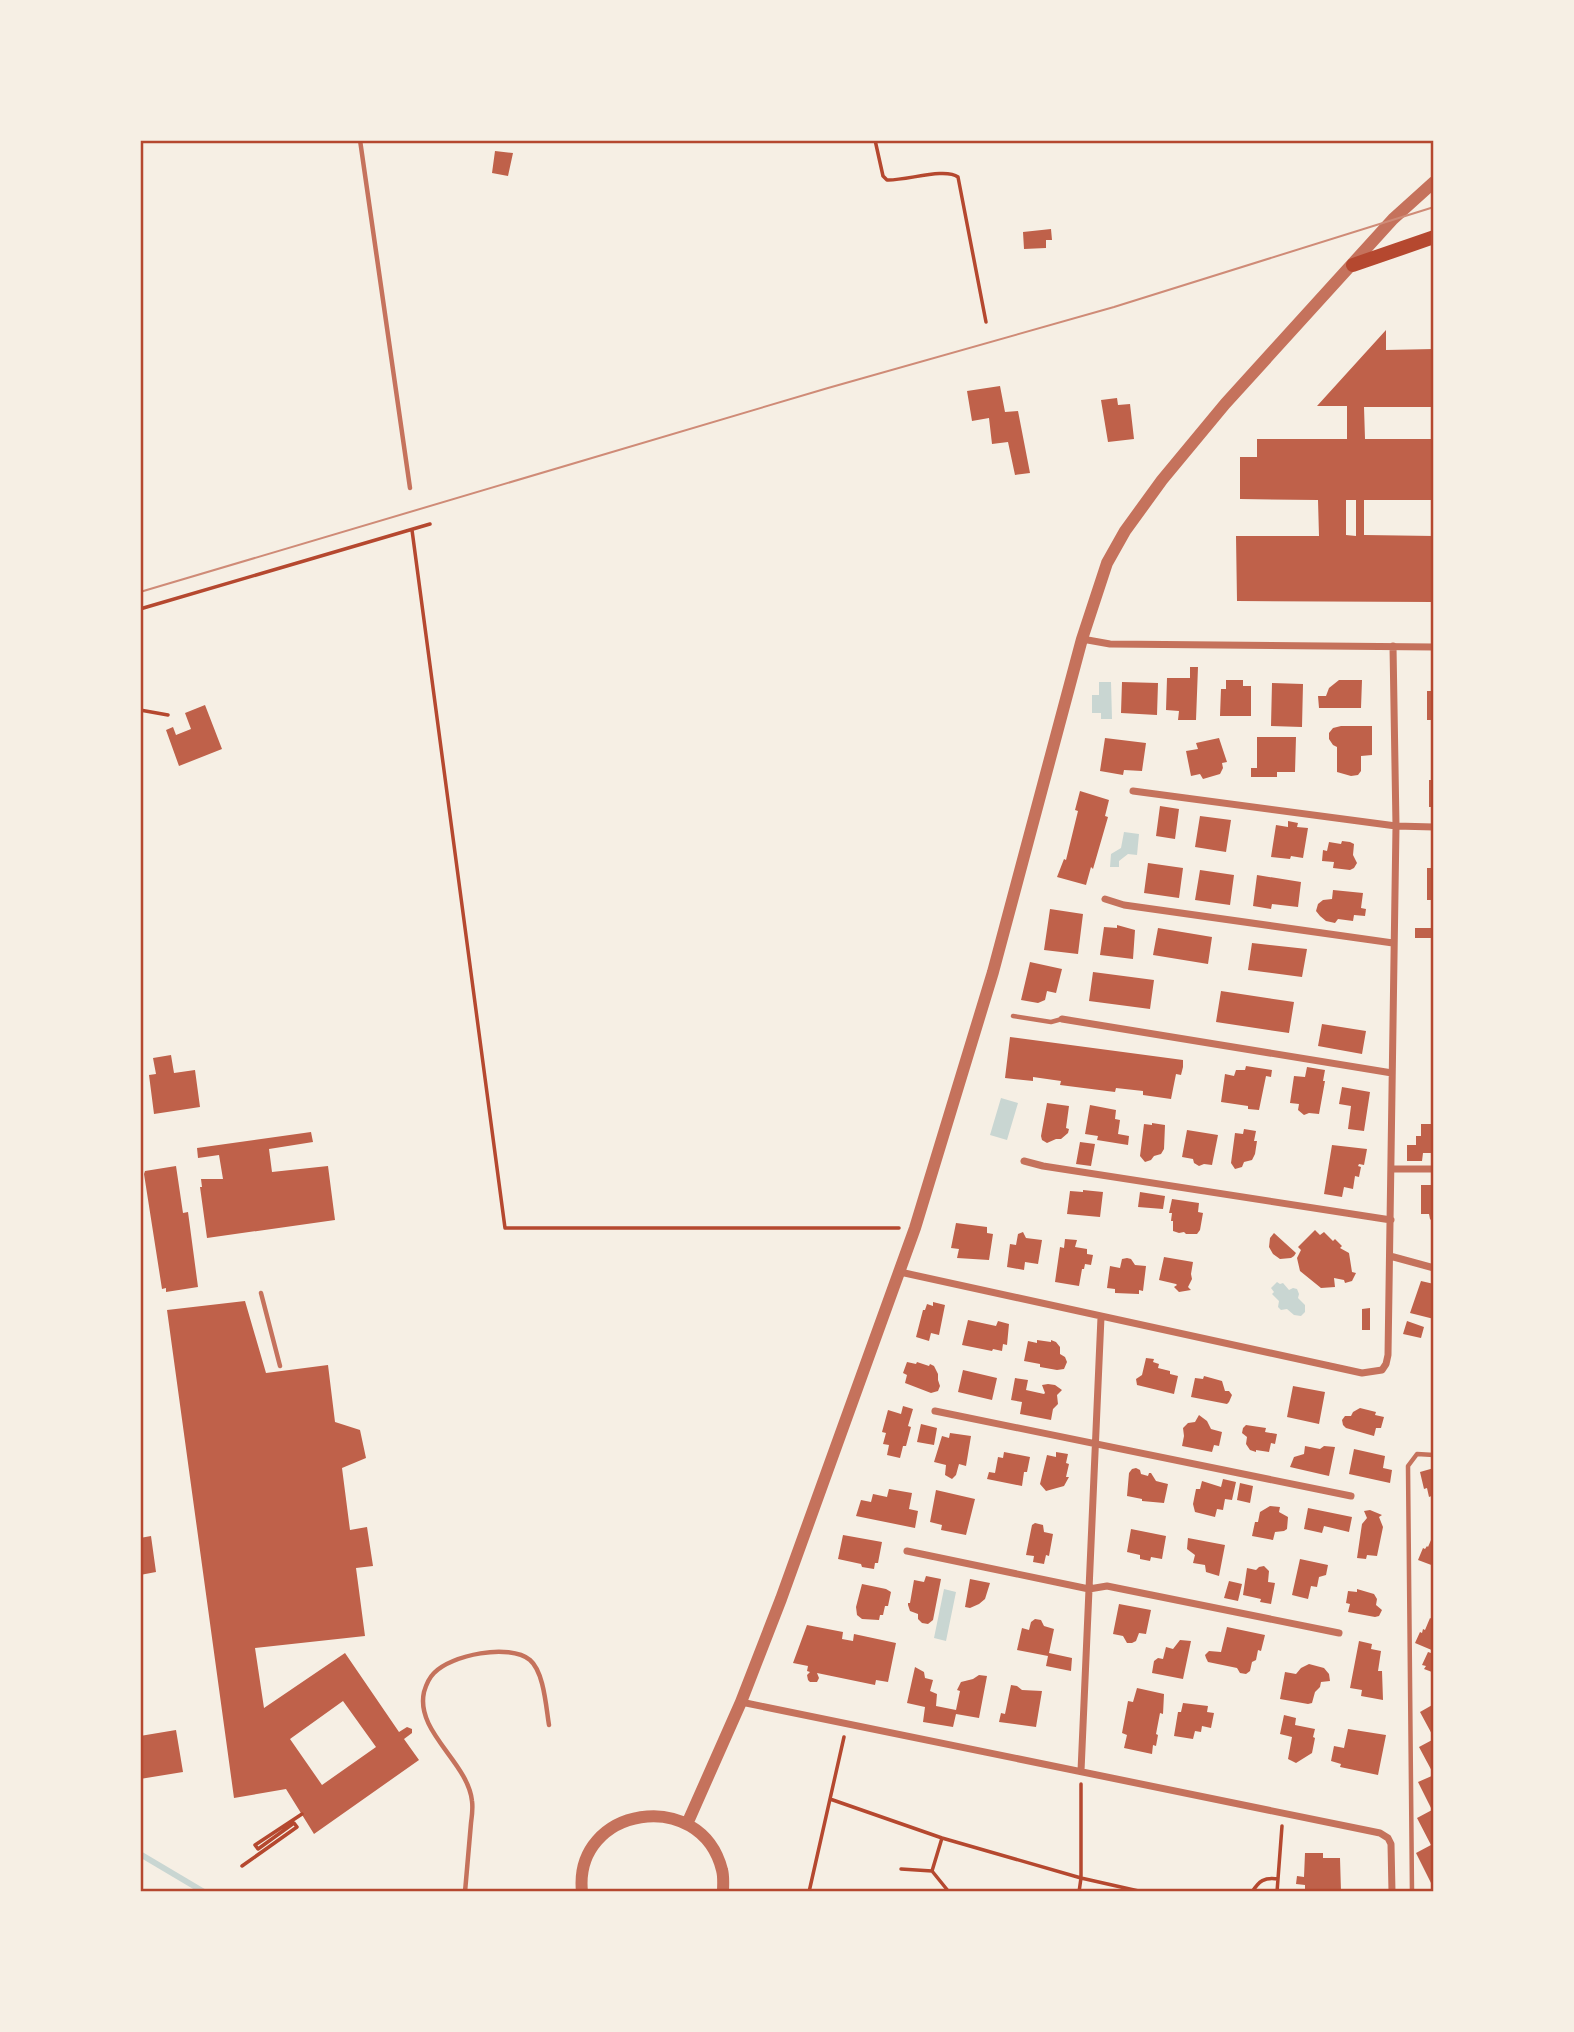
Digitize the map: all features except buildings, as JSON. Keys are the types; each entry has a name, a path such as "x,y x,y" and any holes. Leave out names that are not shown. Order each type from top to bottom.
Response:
{"main road":[{"path":"1353,265 1434,237"}],"street":[{"path":"687,1824 741,1702 915,1228 993,972 1082,639 1107,563 1140,509 1226,404 1393,219 1434,182"},
{"path":"1082,639 1110,644 1434,647"},
{"path":"900,1272 1362,1373 1382,1370 1387,1364 1396,826 1393,646"},
{"path":"1133,791 1396,826 1434,827"},
{"path":"1105,899 1124,905 1393,943"},
{"path":"1062,1019 1392,1073"},
{"path":"1024,1161 1391,1220"},
{"path":"1392,1169 1434,1169"},
{"path":"1390,1256 1434,1268"},
{"path":"1081,1771 1101,1317"},
{"path":"935,1411 1351,1496"},
{"path":"907,1551 1089,1589 1107,1586 1339,1633"},
{"path":"741,1702 1385,1835 1393,1852 1392,1892"},
{"path":"582,1892 585,1862 595,1843 611,1828 629,1819 648,1815 668,1817 687,1824 703,1836 715,1853 722,1872 723,1892"}],"lane":[{"path":"360,140 410,488"},
{"path":"1013,1016 1051,1022 1062,1019"},
{"path":"261,1293 280,1366"},
{"path":"1412,1892 1408,1466 1417,1454 1434,1455"},
{"path":"464,1892 472,1802 466,1779 427,1720 423,1706 429,1679 435,1671 459,1660 503,1651 517,1654 529,1660 539,1672 549,1726"}],"path":[{"path":"874,140 883,176 887,180 949,172 958,177 986,322"},
{"path":"140,609 430,524"},
{"path":"412,530 505,1228 915,1228"},
{"path":"140,710 167,715"},
{"path":"809,1892 847,1723"},
{"path":"1079,1892 1082,1878 1081,1771"},
{"path":"831,1799 942,1838 1082,1878 1143,1892"},
{"path":"1277,1892 1283,1813"},
{"path":"242,1866 297,1827 294,1823 258,1849 255,1845 302,1814"},
{"path":"932,1871 942,1838"},
{"path":"901,1869 932,1871 949,1892"},
{"path":"1252,1892 1258,1882 1268,1878 1278,1879"}],"shaded area":[{"path":"1099,682 1111,682 1112,719 1101,719 1101,713 1092,713 1092,695 1099,695"},
{"path":"1124,832 1139,834 1137,855 1128,854 1119,861 1119,867 1110,867 1111,854 1121,848"},
{"path":"1001,1098 1018,1103 1007,1140 990,1135"},
{"path":"1277,1282 1283,1283 1289,1290 1297,1289 1298,1298 1305,1305 1305,1312 1301,1316 1278,1307 1279,1301 1272,1294 1274,1292 1271,1288"},
{"path":"944,1589 956,1592 946,1641 934,1638"}],"waterway":[{"path":"140,1854 204,1892"}],"tram line":[{"path":"140,592 828,388 1114,307 1434,207"}]}
